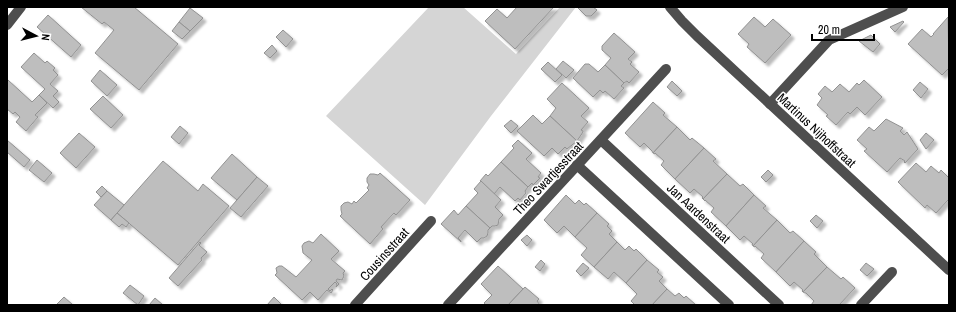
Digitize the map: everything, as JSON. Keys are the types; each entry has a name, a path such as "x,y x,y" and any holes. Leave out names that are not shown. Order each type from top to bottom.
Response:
{"street":[{"path":"7,25 21,7"},
{"name":"Martinus Nijhoffstraat","path":"670,7 692,31 949,270"},
{"path":"770,104 829,40 903,7"},
{"name":"Theo Swartjesstraat","path":"448,305 666,69"},
{"name":"Jan Aardenstraat","path":"601,140 779,305"},
{"path":"577,166 729,305"},
{"name":"Cousinsstraat","path":"355,305 431,221"},
{"path":"861,305 892,272"}],"shaded area":[{"path":"429,7 463,7 516,54 560,7 576,7 491,116 425,205 326,116"}],"building":[{"path":"81,7 134,7 178,44 139,90 95,53 114,30 104,22 102,24"},
{"path":"517,7 554,7 515,49 485,21 497,9 507,18"},
{"path":"577,7 593,7 597,10 591,16 586,16"},
{"path":"190,8 203,18 190,31 179,22"},
{"path":"48,15 81,45 71,57 37,27"},
{"path":"754,17 765,27 773,19 791,35 765,63 747,47 749,44 738,34"},
{"path":"948,17 949,68 942,75 908,44 922,29 931,37"},
{"path":"903,21 904,22 895,32 890,27"},
{"path":"179,22 190,31 182,39 172,31"},
{"path":"283,30 293,39 286,47 276,37"},
{"path":"614,33 635,52 628,59 632,62 630,64 639,72 629,83 627,81 624,83 605,65 611,58 602,50 602,46"},
{"path":"871,35 880,44 873,52 859,41"},
{"path":"272,45 277,51 270,58 264,53"},
{"path":"34,53 45,63 47,61 55,68 53,70 58,75 50,84 58,91 53,96 59,102 53,108 39,95 45,89 21,67"},
{"path":"563,61 574,70 566,78 556,69"},
{"path":"548,62 562,75 555,82 541,69"},
{"path":"585,64 589,64 598,72 605,65 624,83 621,86 624,88 614,99 605,91 603,93 600,90 593,97 573,78"},
{"path":"100,70 117,85 107,96 91,81"},
{"path":"8,80 32,102 39,95 47,103 35,115 38,117 26,131 16,122 20,117 15,112 13,114 7,109"},
{"path":"864,80 882,97 865,115 857,107 850,114 848,112 836,125 817,105 822,98 818,94 825,86 832,92 840,84 849,92 857,83 859,85"},
{"path":"672,81 682,91 677,96 667,87"},
{"path":"920,82 928,89 921,98 913,90"},
{"path":"562,83 589,108 581,116 588,122 581,130 583,132 577,141 550,116 556,108 547,99"},
{"path":"103,96 123,115 111,128 90,109"},
{"path":"653,102 665,113 663,115 677,127 653,153 644,143 640,147 625,133"},
{"path":"533,115 542,124 550,116 577,141 567,149 565,147 558,154 552,148 544,156 517,131"},
{"path":"886,119 903,128 900,131 904,135 907,132 918,149 905,163 905,161 900,158 887,172 864,151 867,149 857,140 869,127 874,131"},
{"path":"511,120 518,126 511,133 504,126"},
{"path":"180,126 188,133 179,144 171,137"},
{"path":"677,127 690,140 692,138 704,148 675,179 661,165 664,161 653,153"},
{"path":"79,133 95,147 76,168 60,153"},
{"path":"926,133 934,140 926,149 920,140"},
{"path":"7,140 30,160 24,167 7,152"},
{"path":"518,140 532,153 526,159 541,173 538,177 540,178 533,185 532,183 528,187 501,162 514,148 512,146"},
{"path":"704,148 716,159 713,161 727,174 703,199 703,197 694,189 690,193 675,179"},
{"path":"232,154 257,177 237,200 211,178"},
{"path":"37,160 52,173 44,182 29,170"},
{"path":"163,161 198,191 203,184 229,206 178,265 117,213"},
{"path":"501,162 528,187 525,191 526,193 520,200 518,198 515,201 500,187 494,194 480,181 486,174 488,176"},
{"path":"916,163 926,172 931,166 939,173 941,170 949,178 949,199 936,213 927,205 925,208 898,182"},
{"path":"768,170 773,175 766,182 761,177"},
{"path":"380,173 410,200 396,215 394,213 381,227 383,229 370,244 340,216 342,214 341,206 348,202 352,204 354,201 356,203 369,190 367,188 369,185 367,178 370,174 378,175"},
{"path":"727,174 740,186 743,184 754,195 726,226 711,212 714,208 703,199"},
{"path":"257,177 268,186 241,217 230,208"},
{"path":"481,181 501,200 495,207 503,215 499,219 498,225 490,228 466,206 478,193 474,189"},
{"path":"102,186 107,191 101,197 96,192"},
{"path":"107,191 124,205 111,220 94,205"},
{"path":"566,195 575,204 579,200 584,205 586,203 597,213 575,237 564,226 557,233 544,220"},
{"path":"754,195 766,206 763,208 777,220 753,246 753,244 744,236 740,240 726,226"},
{"path":"466,206 490,228 487,236 481,238 477,242 465,230 458,238 461,242 441,224 454,210 458,215"},
{"path":"117,213 129,223 126,227 122,224 119,227 111,220"},
{"path":"597,213 609,224 607,226 612,231 609,234 617,242 594,267 581,255 587,248 575,237"},
{"path":"816,215 823,221 817,228 810,221"},
{"path":"777,220 790,233 793,231 804,241 776,272 761,258 764,254 753,246"},
{"path":"321,234 339,251 331,259 345,271 343,273 344,276 342,280 337,279 336,281 339,284 336,287 337,284 335,282 328,289 330,291 332,289 333,290 331,293 327,290 318,300 310,292 302,300 275,275 277,273 276,268 282,266 296,277 312,260 303,253 302,246 304,243 309,241 313,243"},
{"path":"527,235 532,240 527,246 521,240"},
{"path":"804,241 816,252 814,254 827,267 803,292 803,290 794,282 790,286 776,272"},
{"path":"200,242 201,243 199,245 207,252 201,258 202,260 178,286 169,278"},
{"path":"617,242 625,250 629,246 634,251 636,249 647,260 626,283 614,272 608,279 594,267"},
{"path":"541,260 545,264 540,271 535,267"},
{"path":"647,260 659,270 657,272 663,277 659,281 667,289 652,305 635,305 631,301 637,294 626,283"},
{"path":"583,263 589,268 581,276 576,271"},
{"path":"866,263 874,269 867,276 860,270"},
{"path":"498,266 523,289 508,305 486,305 484,303 492,295 481,284"},
{"path":"827,267 841,279 843,277 855,288 839,305 811,305 814,301 803,292"},
{"path":"130,285 144,296 138,305 123,293"},
{"path":"525,287 539,299 537,301 540,305 508,305"},
{"path":"667,289 675,296 679,293 684,298 686,296 696,305 652,305"},
{"path":"64,297 73,305 56,305"},
{"path":"274,297 282,305 267,305"},
{"path":"155,298 163,305 149,305"}]}
